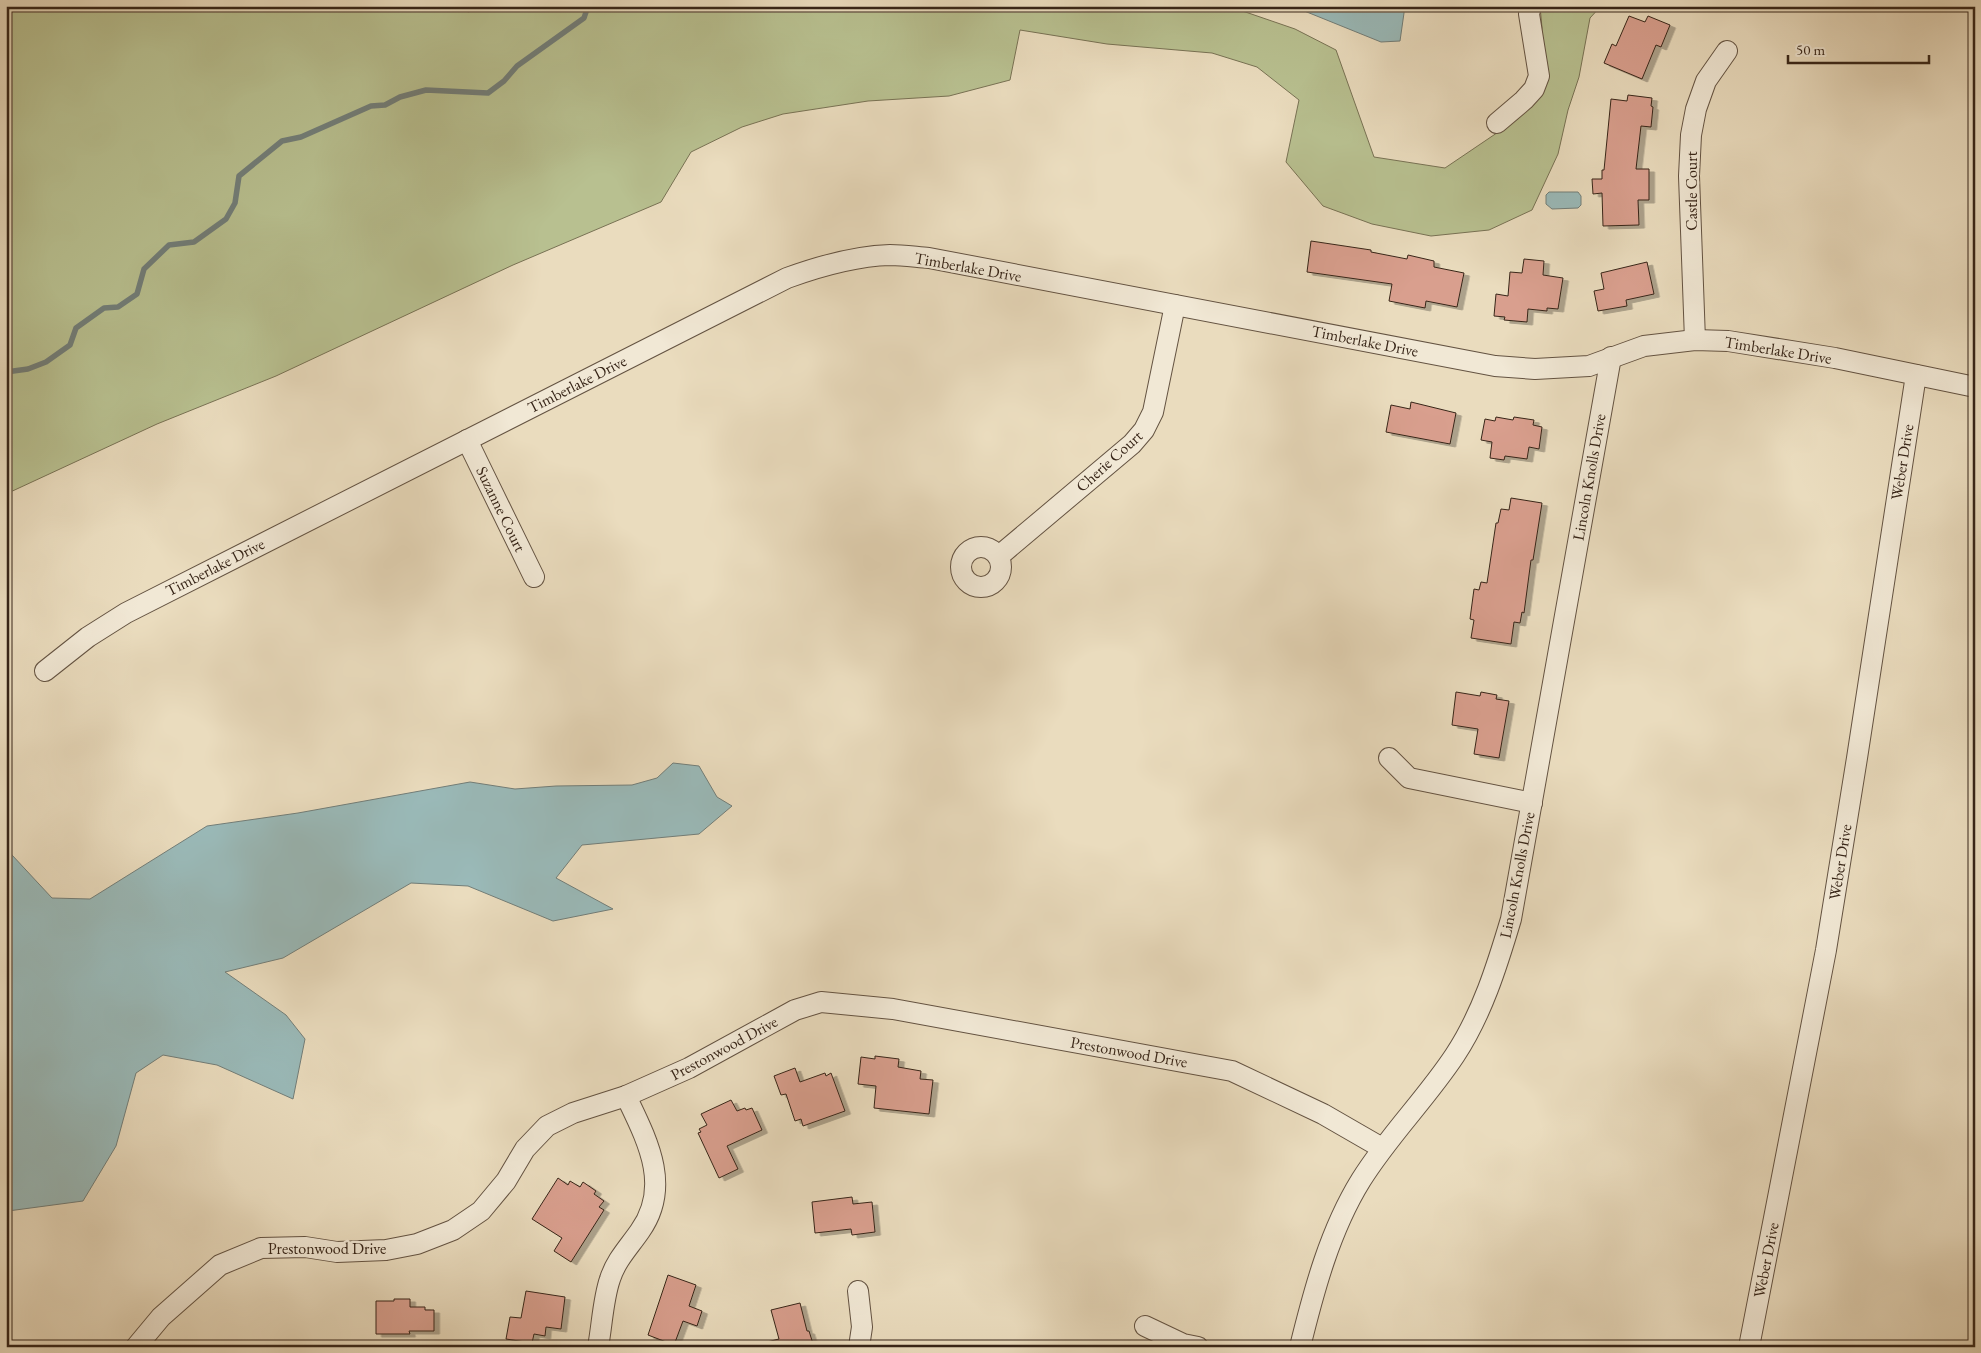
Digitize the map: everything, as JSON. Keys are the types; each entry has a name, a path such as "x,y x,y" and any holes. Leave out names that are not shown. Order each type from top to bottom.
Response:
{"street":[{"path":"1497,123 1534,89 1539,76 1529,14 1531,6"},
{"name":"Castle Court","path":"1695,340 1690,195 1691,136 1696,109 1706,81 1727,51"},
{"name":"Timberlake Drive","path":"45,671 88,637 126,613 787,278 818,267 850,259 889,256 929,258 1495,366 1535,369 1589,366 1644,346 1695,340 1728,341 1835,358 1975,387"},
{"name":"Cherie Court","path":"999,556 1132,444 1144,430 1154,412 1175,305"},
{"name":"Lincoln Knolls Drive","path":"1300,1347 1310,1305 1333,1236 1357,1188 1382,1148 1456,1054 1479,1011 1497,966 1511,919 1611,357"},
{"name":"Weber Drive","path":"1749,1347 1826,950 1858,758 1916,374"},
{"name":"Suzanne Court","path":"467,440 534,577"},
{"path":"1389,758 1409,778 1532,803"},
{"name":"Prestonwood Drive","path":"136,1347 162,1317 220,1265 261,1248 305,1247 337,1252 386,1250 417,1244 453,1230 481,1211 506,1181 525,1148 547,1126 573,1113 626,1096 689,1068 795,1010 821,1002 893,1009 1232,1071 1322,1114 1382,1148"},
{"path":"598,1347 610,1280 621,1255 640,1231 652,1211 656,1187 654,1163 644,1135 626,1096"},
{"path":"858,1291 862,1327 859,1347"},
{"path":"1145,1326 1183,1344 1198,1347"}],"green space":[{"path":"6,6 448,6 469,12 476,6 1228,6 1295,29 1336,50 1374,157 1445,168 1519,118 1533,102 1542,28 1540,6 1601,6 1590,18 1579,77 1568,110 1558,154 1532,210 1489,230 1431,236 1372,224 1323,206 1286,162 1299,100 1257,67 1212,53 1107,44 1020,30 1010,80 949,96 868,101 783,114 742,127 691,152 661,202 513,265 276,376 157,424 6,494"}],"water":[{"path":"1292,6 1405,6 1400,41 1381,42"},
{"path":"1549,192 1578,192 1581,196 1581,205 1578,208 1552,209 1546,204 1546,195"},
{"path":"673,763 699,766 717,797 732,806 699,834 582,845 556,878 613,909 553,921 468,886 411,883 283,958 225,972 286,1015 305,1039 293,1099 217,1065 163,1055 136,1073 116,1146 83,1201 8,1211 6,1208 6,845 12,855 52,898 90,899 207,826 298,813 470,782 515,789 556,786 632,785 657,778"}],"building":[{"path":"1629,16 1645,22 1648,16 1670,25 1661,47 1656,45 1642,79 1604,63 1612,44 1616,46"},
{"path":"1628,95 1652,98 1651,127 1641,126 1636,169 1649,169 1649,200 1638,200 1639,225 1603,226 1602,193 1593,194 1592,179 1602,179 1611,99 1627,101"},
{"path":"1311,241 1371,250 1371,252 1407,259 1408,255 1434,261 1434,267 1464,273 1457,307 1426,301 1425,308 1389,301 1392,284 1307,272"},
{"path":"1524,259 1544,261 1543,275 1563,278 1558,309 1547,308 1547,311 1528,309 1527,322 1504,320 1505,317 1494,316 1496,294 1508,296 1510,272 1522,273"},
{"path":"1647,262 1654,294 1626,300 1627,306 1598,311 1594,291 1604,289 1601,273"},
{"path":"1411,402 1456,413 1450,444 1386,432 1391,405 1410,409"},
{"path":"1496,417 1513,420 1514,417 1534,420 1533,425 1542,427 1539,449 1529,447 1527,459 1505,456 1504,460 1490,458 1492,442 1481,440 1485,419 1495,421"},
{"path":"1511,498 1542,503 1533,560 1531,560 1524,613 1522,612 1520,623 1514,622 1511,644 1471,638 1474,620 1470,619 1474,589 1479,590 1481,582 1487,583 1496,523 1498,523 1501,509 1509,510"},
{"path":"1456,692 1480,696 1481,692 1497,695 1496,699 1509,701 1499,758 1474,754 1478,729 1452,725"},
{"path":"875,1056 899,1059 898,1067 921,1071 920,1079 933,1080 929,1114 874,1108 876,1086 858,1084 861,1057 875,1059"},
{"path":"795,1068 800,1082 825,1073 826,1076 831,1073 845,1111 803,1126 801,1119 795,1121 786,1094 781,1095 774,1076"},
{"path":"731,1100 737,1111 752,1108 762,1130 727,1146 738,1169 719,1178 698,1133 701,1132 699,1129 707,1125 701,1114"},
{"path":"558,1178 568,1185 570,1181 580,1187 583,1182 596,1191 594,1194 604,1201 599,1207 604,1210 571,1262 554,1251 562,1238 532,1219"},
{"path":"852,1197 853,1204 872,1202 875,1232 852,1235 851,1229 815,1233 812,1202"},
{"path":"668,1275 696,1285 689,1306 702,1311 697,1326 683,1321 674,1345 648,1335"},
{"path":"526,1291 565,1297 561,1329 546,1327 545,1336 534,1334 532,1343 506,1339 510,1317 521,1318"},
{"path":"394,1299 410,1299 410,1307 425,1307 425,1310 434,1310 434,1331 409,1331 410,1334 376,1334 376,1301 394,1301"},
{"path":"800,1303 807,1331 809,1331 814,1347 768,1347 767,1342 779,1339 771,1310"}],"waterway":[{"path":"6,372 28,369 46,362 70,345 76,328 104,308 118,307 137,294 144,269 169,245 194,242 226,219 235,203 239,176 282,141 301,137 371,106 385,105 400,97 426,90 488,93 504,81 517,66 584,18 588,6"}]}
